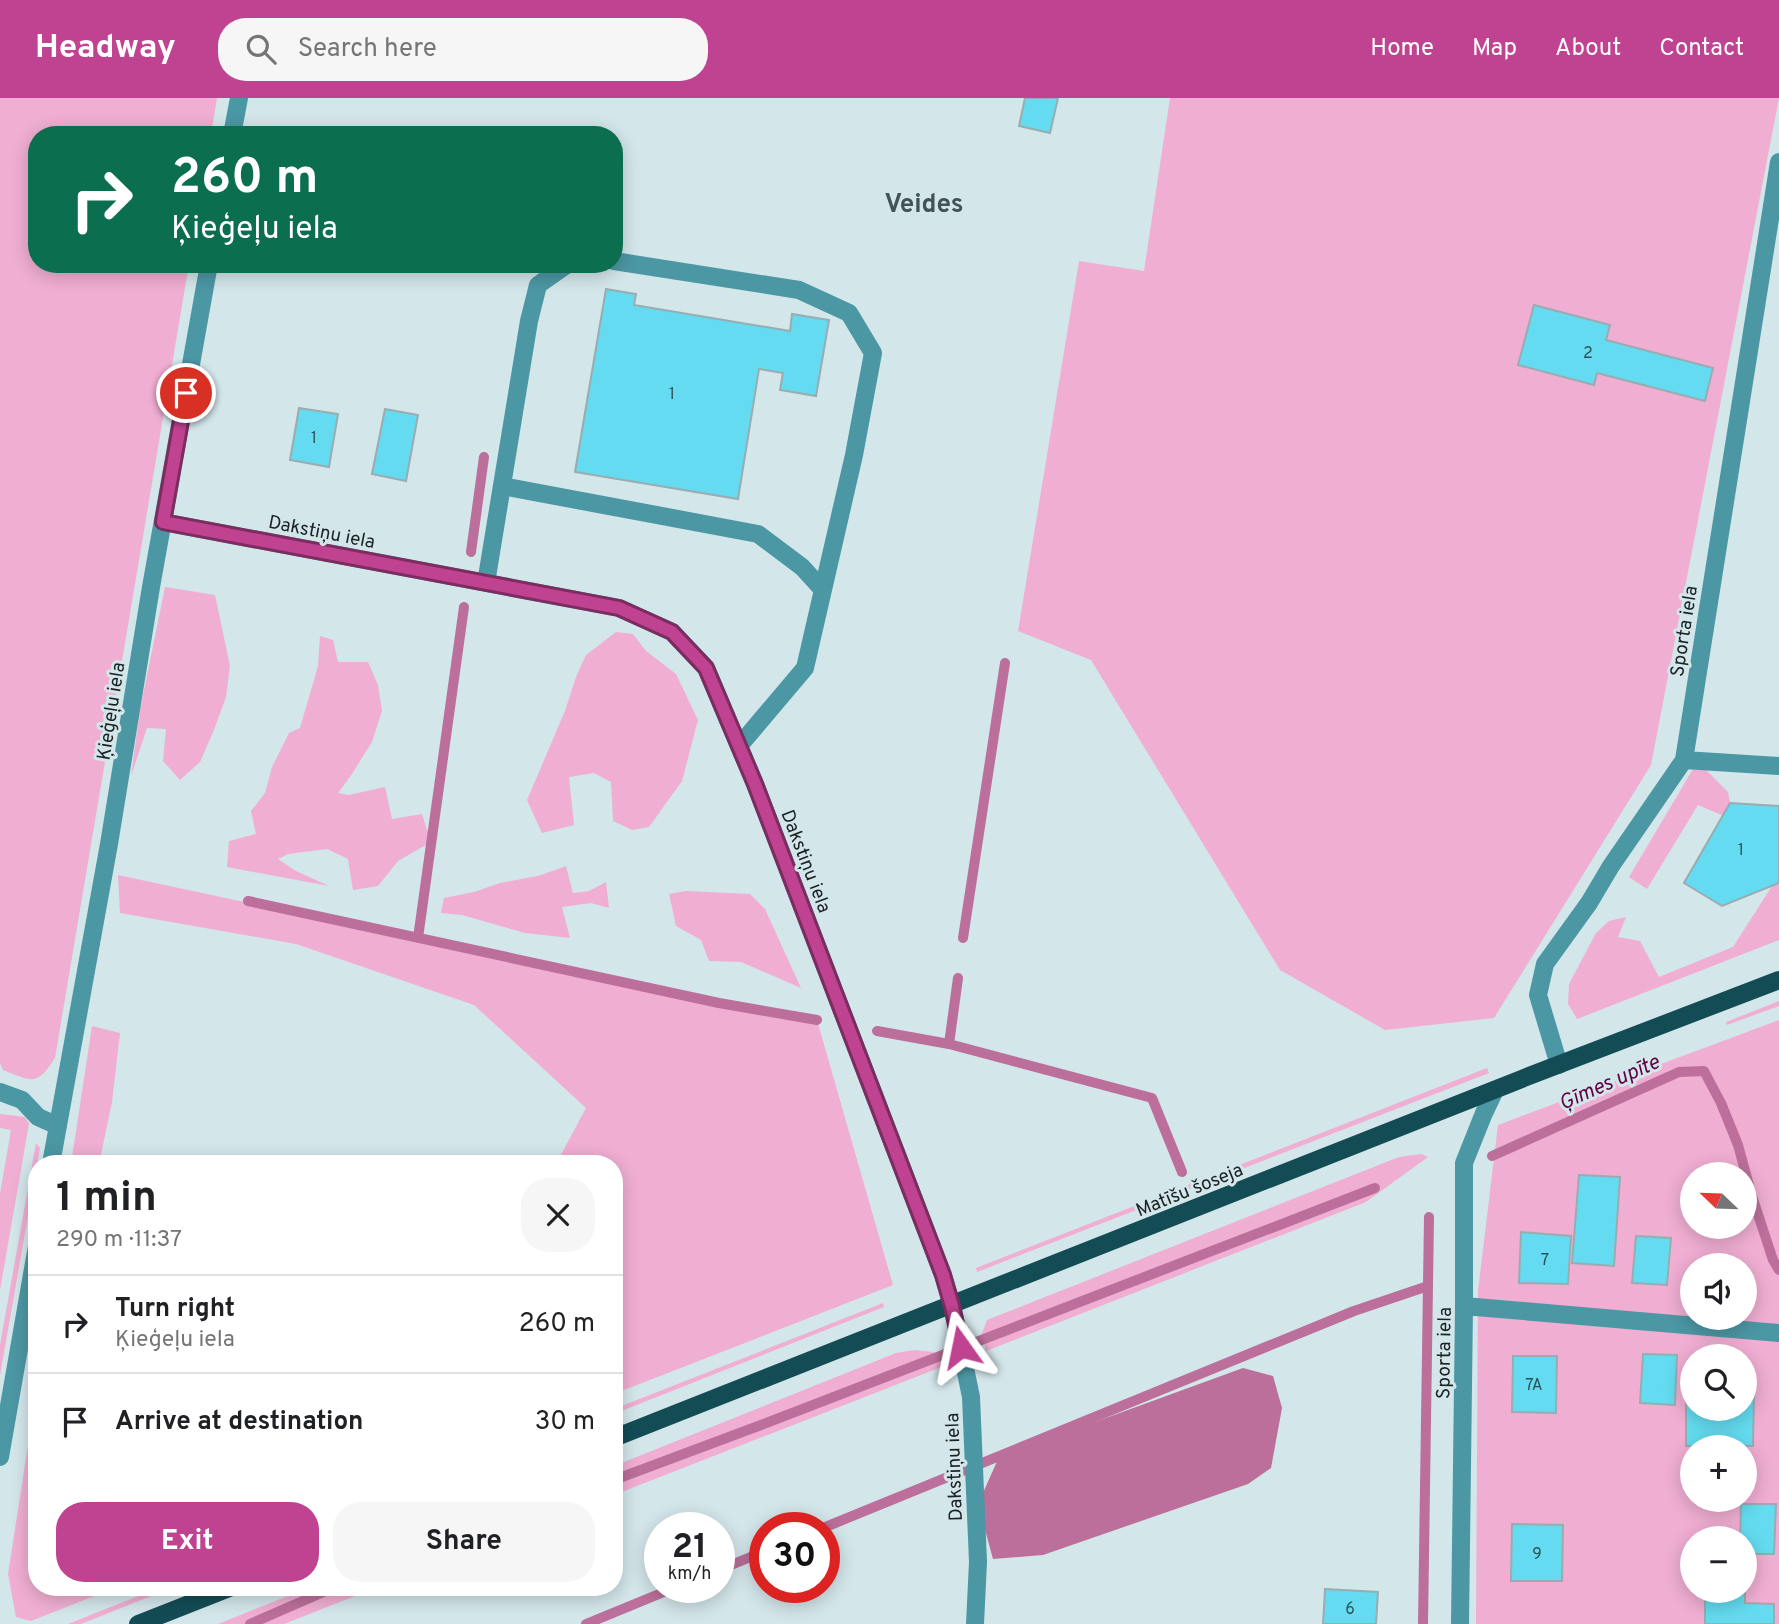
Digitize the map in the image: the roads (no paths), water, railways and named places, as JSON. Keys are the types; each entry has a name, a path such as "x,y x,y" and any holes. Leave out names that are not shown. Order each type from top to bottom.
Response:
{"main road":[{"name":"Matīšu šoseja","path":"623,1434 1779,980"},
{"path":"138,1624 209,1596"}],"street":[{"path":"234,126 239,98"},
{"name":"Sporta iela","path":"1559,1065 1538,995 1545,964 1590,903 1611,866 1684,760 1779,162"},
{"path":"623,262 799,290 849,313 873,353 854,455 805,668 738,746"},
{"name":"Ķieģeļu iela","path":"53,1155 207,273"},
{"path":"486,583 529,321 538,285 555,273"},
{"path":"502,486 758,534 802,567 822,590"},
{"name":"Dakstiņu iela","path":"163,522 619,608 672,632 706,668 943,1275 952,1306 971,1397 978,1562 975,1624"},
{"path":"1684,760 1779,766"},
{"name":"Sporta iela","path":"1460,1624 1464,1163 1495,1090"},
{"path":"0,1091 22,1100 38,1117 58,1126"},
{"path":"0,1457 28,1297"},
{"path":"1464,1306 1779,1333"}],"waterway":[{"path":"471,552 484,457"},
{"path":"418,938 464,607"},
{"path":"963,938 1005,663"},
{"path":"248,901 719,1003 817,1020"},
{"path":"949,1044 958,978"},
{"path":"877,1031 949,1044 1152,1098 1182,1172"},
{"name":"Ģīmes upīte","path":"1492,1156 1679,1072 1704,1071 1738,1145 1752,1196 1773,1260 1779,1270"},
{"path":"623,1477 1375,1188"},
{"path":"1423,1624 1429,1217"},
{"path":"840,1521 1354,1311 1428,1286"},
{"path":"735,1563 749,1558"},
{"path":"250,1624 314,1596"},
{"path":"586,1624 644,1600"}],"district":[{"name":"Veides","path":"924,203"}]}
